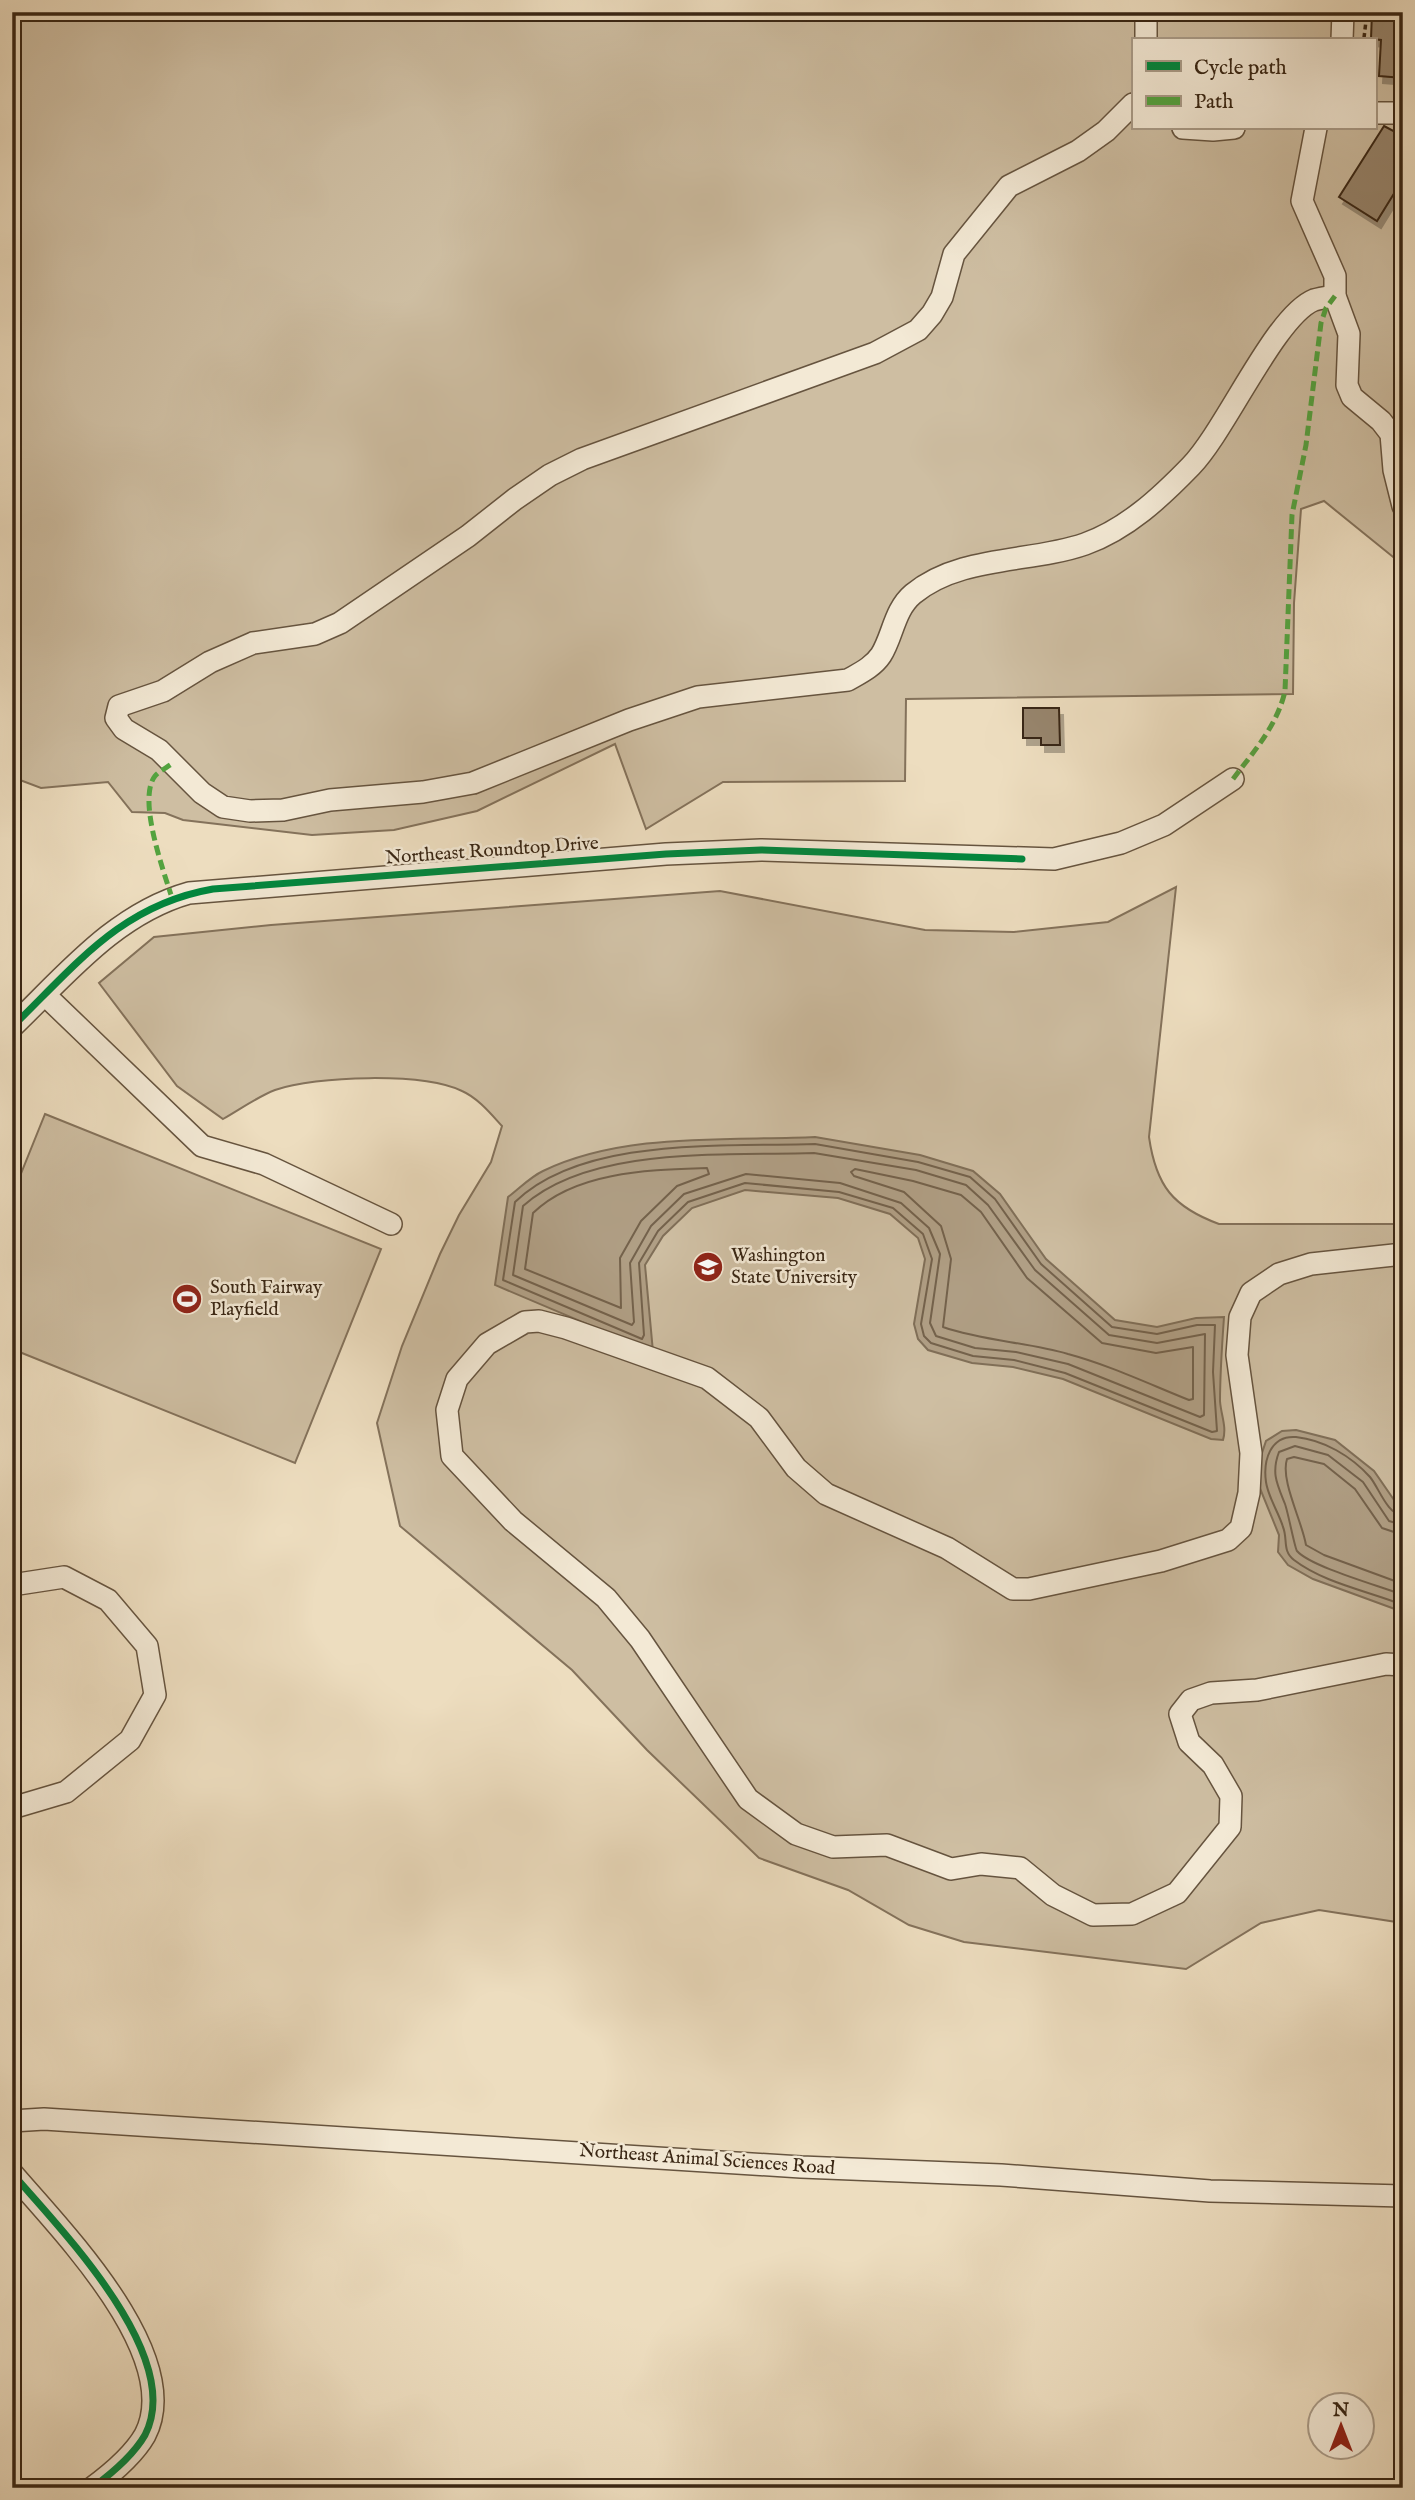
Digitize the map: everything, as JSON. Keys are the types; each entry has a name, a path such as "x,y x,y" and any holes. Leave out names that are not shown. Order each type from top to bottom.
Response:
{"street":[{"path":"1146,12 1146,38"},
{"path":"1342,38 1343,12"},
{"path":"1132,105 1106,131 1078,151 1009,186 954,254 942,298 918,330 875,353 582,459 524,493 468,536 340,623 315,634 254,643 210,662 163,691 119,706 116,718 124,729 159,750 201,793 223,807 250,811 283,810 330,800 423,792 473,783 629,720 698,697 848,680 869,669 882,654 889,633 906,603 912,595 933,583 983,565 1085,544 1135,518 1193,464 1237,403 1276,338 1295,315 1312,301 1335,296"},
{"path":"1376,113 1403,113"},
{"path":"1316,130 1302,201 1335,276 1335,296 1349,334 1347,385 1352,397 1381,421 1391,434 1394,470 1403,506"},
{"name":"Northeast Roundtop Drive","path":"12,1027 128,919 172,898 213,889 679,853 774,850 1054,859 1121,843 1164,825 1233,779"},
{"path":"45,995 202,1146 264,1164 391,1224"},
{"path":"1403,1254 1311,1264 1279,1274 1251,1293 1240,1317 1237,1355 1251,1453 1249,1493 1241,1528 1228,1540 1161,1561 1029,1589 1013,1589 947,1548 826,1494 796,1468 759,1418 707,1378 566,1328 539,1321 525,1322 487,1344 457,1379 447,1410 452,1456 513,1521 606,1598 640,1639 747,1799 796,1834 833,1847 887,1845 951,1869 981,1864 1020,1868 1053,1895 1093,1915 1132,1914 1177,1893 1230,1827 1231,1796 1213,1765 1189,1742 1182,1727 1180,1714 1191,1700 1211,1693 1257,1690 1386,1664 1403,1665"},
{"path":"12,1585 64,1577 108,1600 147,1646 155,1695 130,1740 66,1792 12,1808"},
{"name":"Northeast Animal Sciences Road","path":"12,2121 72,2120 801,2167 1001,2175 1210,2191 1403,2196"},
{"path":"12,2173 92,2268 135,2335 151,2377 152,2408 145,2434 114,2472 92,2488"}],"path":[{"path":"1364,38 1367,12"},
{"path":"12,1175 19,1178"}],"shaded area":[{"path":"12,12 1403,12 1403,565 1324,501 1301,509 1294,603 1293,694 906,699 905,781 723,782 646,829 615,744 477,811 394,830 312,835 183,820 165,813 132,812 108,782 41,788 12,777"},
{"path":"1176,887 1149,1137 1156,1169 1162,1182 1178,1202 1219,1224 1403,1224 1403,1923 1319,1910 1261,1923 1186,1969 964,1942 909,1925 848,1890 759,1858 647,1750 572,1670 400,1526 377,1423 402,1346 440,1254 459,1215 491,1162 502,1126 479,1102 462,1091 422,1081 369,1078 316,1082 275,1090 223,1119 177,1086 99,983 154,937 271,925 720,891 925,930 1014,932 1108,922"},
{"name":"South Fairway Playfield","path":"45,1114 381,1249 295,1463 12,1349 12,1196"}],"water":[{"path":"815,1137 920,1155 973,1171 1000,1194 1046,1259 1115,1320 1157,1327 1196,1318 1224,1317 1220,1401 1223,1440 1211,1439 1063,1379 1013,1367 972,1363 928,1350 918,1339 914,1324 925,1259 918,1238 890,1214 838,1198 745,1190 692,1208 663,1236 645,1265 653,1352 495,1285 508,1197 543,1171 574,1159 641,1144 712,1139"},
{"path":"1296,1430 1335,1440 1374,1471 1403,1513 1403,1612 1313,1579 1288,1565 1278,1552 1279,1535 1259,1486 1259,1462 1266,1441 1282,1431"}],"building":[{"path":"1372,12 1403,12 1403,78 1379,76 1381,40 1371,38"},
{"path":"1384,126 1403,136 1403,179 1377,221 1339,197"},
{"path":"1023,708 1059,708 1060,745 1041,745 1041,738 1023,738"}],"marked path":[{"path":"1233,779 1271,727 1285,691 1292,515 1306,445 1321,323 1326,308 1335,296"},
{"path":"172,898 158,854 149,801 150,787 155,776 173,763"}],"cycle path":[{"path":"12,1027 79,960 126,923 181,897 213,889 666,854 761,850 1022,859"},
{"path":"12,2173 86,2259 112,2295 133,2332 148,2368 153,2403 145,2435 128,2457 92,2488"}],"place":[{"name":"Washington State University","path":"708,1267"},
{"name":"South Fairway Playfield","path":"187,1299"}]}
